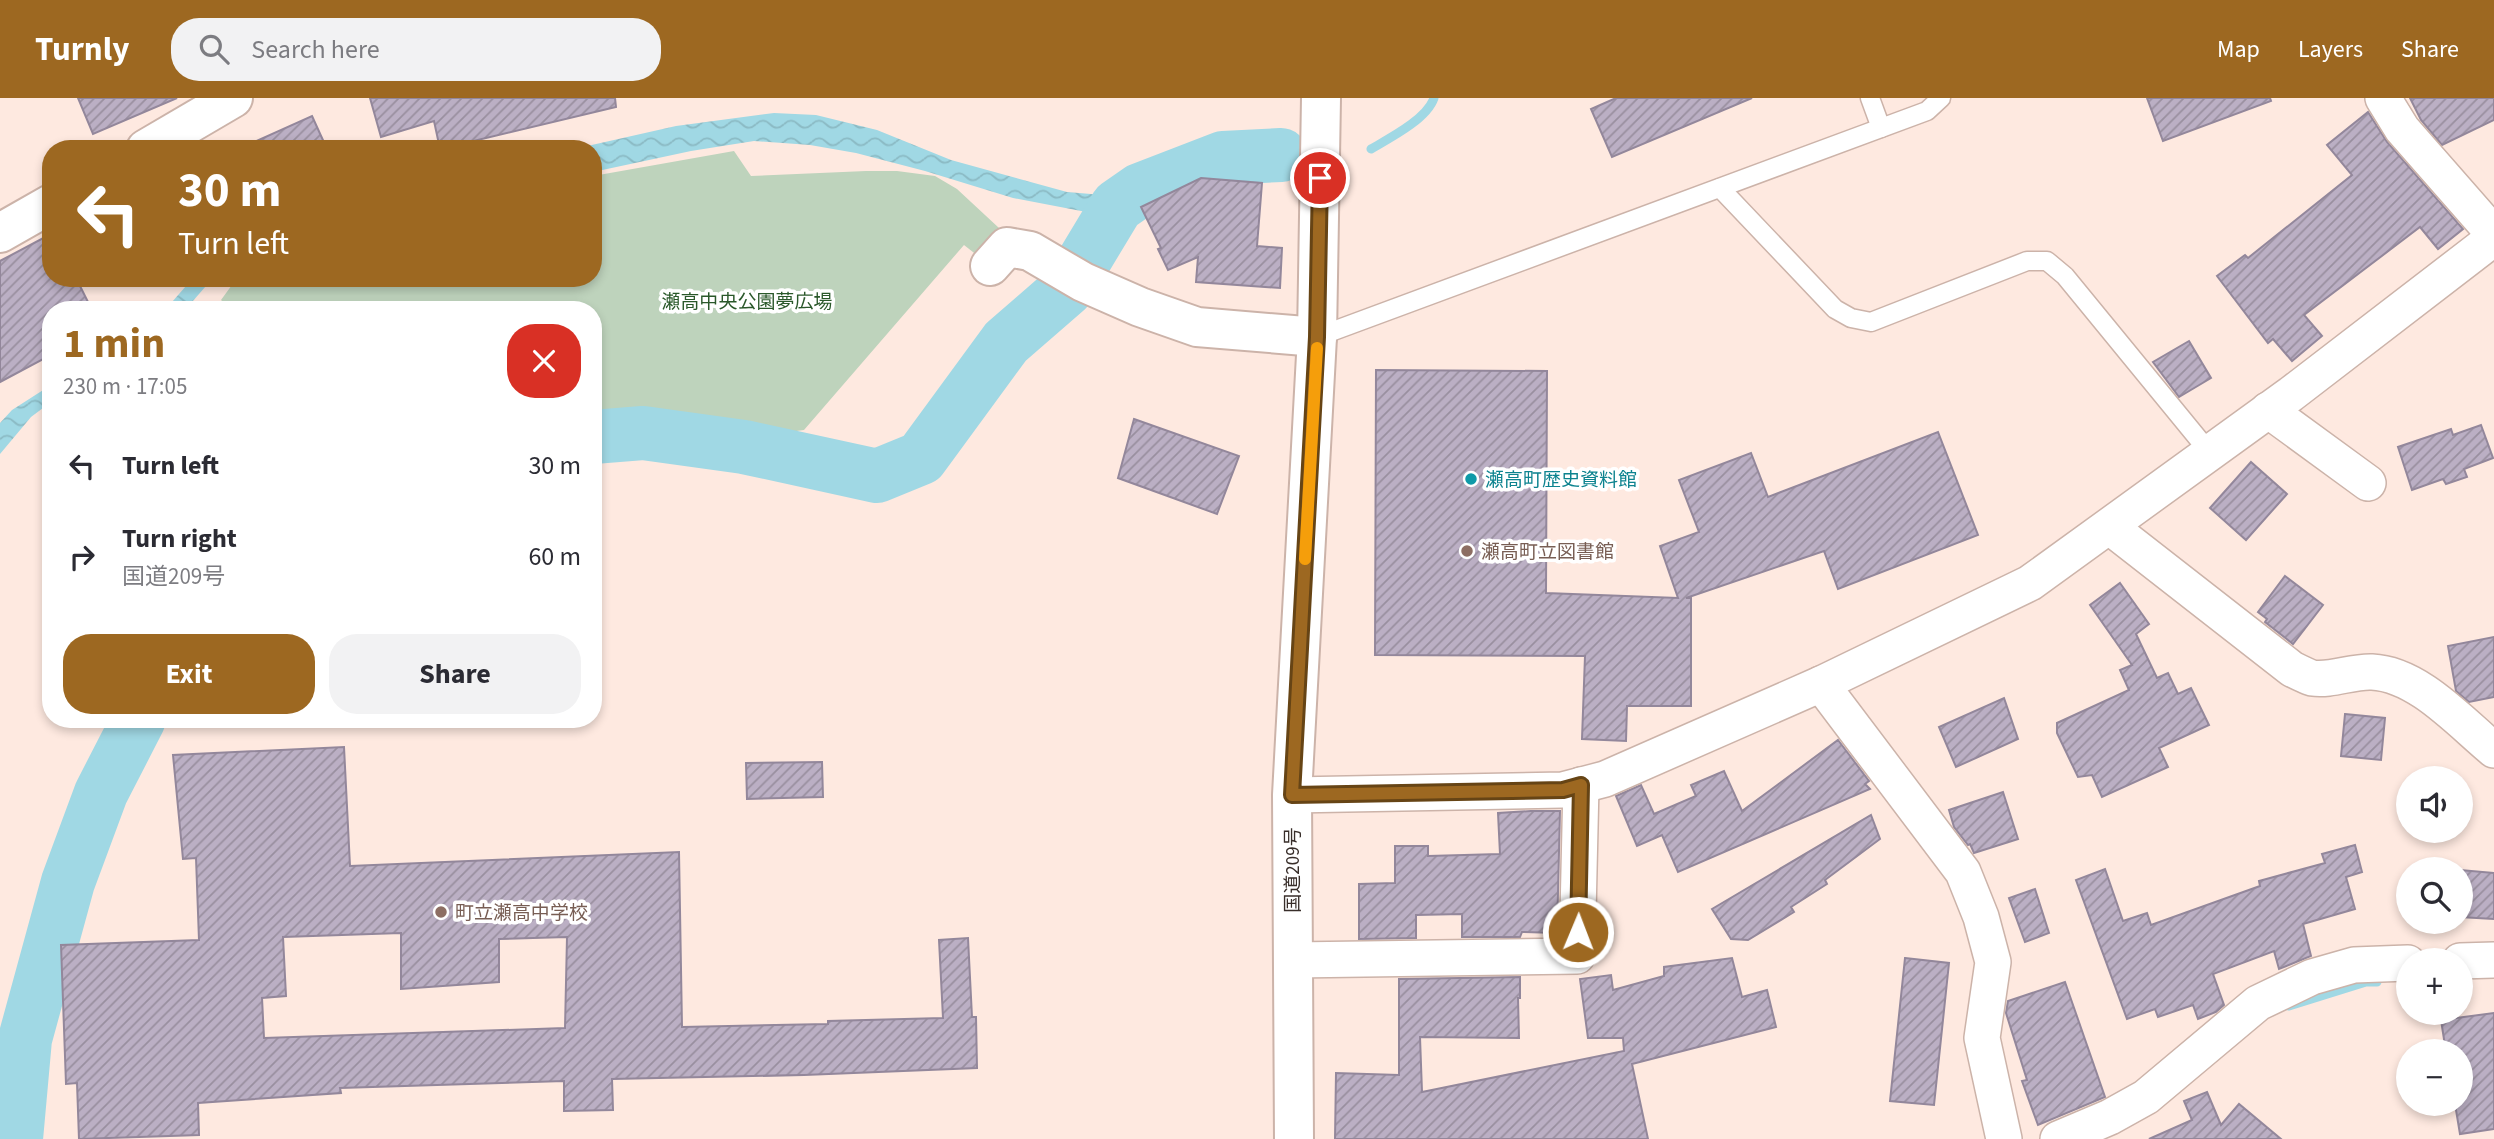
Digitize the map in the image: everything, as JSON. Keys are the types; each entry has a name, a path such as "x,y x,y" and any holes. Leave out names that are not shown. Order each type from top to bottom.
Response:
{"main road":[{"path":"161,140 233,98"},
{"name":"国道209号","path":"1294,1139 1292,795 1317,337 1321,98"},
{"path":"0,233 42,209"},
{"path":"990,267 1007,247 1030,251 1083,282 1140,307 1197,327 1317,337"}],"street":[{"path":"1292,795 1563,790 1605,779 1821,684 2030,583 2268,410 2494,236 2402,129 2383,98"},
{"path":"2268,410 2368,483"},
{"path":"2110,527 2292,669 2312,678 2371,671 2394,676 2416,685 2494,750"},
{"path":"1821,684 1963,872 1981,917 1993,962 1982,1038 2004,1139"},
{"path":"1293,960 1577,956 1581,785"},
{"path":"2473,961 2494,960"},
{"path":"2058,1139 2110,1117 2146,1097 2258,1003 2312,978 2354,965 2396,963"}],"lane":[{"path":"1870,98 1881,128"},
{"path":"1317,337 1881,128 1927,110 1941,98"},
{"path":"1720,188 1835,309 1851,318 1871,323 2026,261 2047,261 2065,276 2210,453"}],"green space":[{"name":"瀬高中央公園夢広場","path":"734,151 751,176 897,171 935,176 957,189 999,228 978,256 964,245 804,430 781,433 668,417 602,423 602,301 221,300 230,287 602,287 602,174"}],"water":[{"path":"774,113 816,115 877,130 951,160 1067,192 1103,195 1102,215 1013,198 925,171 856,153 810,145 754,141 602,170 602,143 676,126"},
{"path":"185,287 205,287 193,301 173,301"},
{"path":"42,391 42,409 31,417 0,454 0,423 12,410"}],"building":[{"path":"78,98 177,98 93,134"},
{"path":"370,98 615,98 616,107 478,140 438,140 434,121 381,137"},
{"path":"1616,98 1752,98 1612,157 1591,109"},
{"path":"2147,98 2270,98 2271,101 2163,141"},
{"path":"2410,98 2494,98 2494,120 2442,145 2421,120"},
{"path":"2368,112 2387,142 2463,229 2438,249 2420,227 2304,315 2322,336 2292,361 2273,339 2268,343 2217,276 2245,255 2248,258 2352,175 2327,145"},
{"path":"312,116 323,140 259,140"},
{"path":"1201,178 1262,183 1257,246 1282,248 1280,288 1196,282 1198,257 1168,270 1158,249 1161,248 1141,207"},
{"path":"42,239 42,287 80,287 88,301 42,301 42,360 0,382 0,261"},
{"path":"2189,341 2211,378 2179,397 2153,362"},
{"path":"1376,370 1547,371 1546,593 1678,598 1660,546 1699,532 1679,480 1751,453 1768,497 1938,432 1978,535 1838,589 1824,551 1686,598 1691,598 1691,706 1627,706 1626,741 1582,739 1585,656 1375,655"},
{"path":"1134,419 1239,456 1217,514 1118,478"},
{"path":"2481,425 2493,458 2464,469 2467,477 2446,484 2443,479 2412,490 2398,447 2451,429 2453,435"},
{"path":"2251,462 2287,494 2246,540 2210,508"},
{"path":"2285,576 2323,605 2293,644 2265,622 2267,619 2258,612"},
{"path":"2120,583 2149,624 2136,634 2157,678 2168,673 2178,694 2191,688 2209,725 2159,748 2168,767 2102,797 2092,775 2078,777 2057,733 2057,723 2129,690 2120,670 2132,665 2090,605"},
{"path":"2494,637 2494,697 2469,702 2456,691 2448,646"},
{"path":"2004,698 2018,739 1956,767 1939,727"},
{"path":"2345,714 2385,718 2381,760 2341,756"},
{"path":"1838,740 1869,781 1865,784 1870,789 1678,872 1662,835 1637,846 1616,796 1641,785 1654,814 1696,796 1691,785 1724,771 1742,811"},
{"path":"344,747 350,866 679,852 682,1027 943,1018 939,940 968,938 972,1017 976,1017 977,1068 612,1079 613,1110 564,1111 564,1081 340,1088 341,1093 198,1103 199,1135 79,1139 77,1083 66,1084 61,945 199,940 196,858 183,859 173,755","holes":["401,933 401,989 499,982 499,939 567,937 565,1028 264,1038 262,998 286,996 283,937"]},
{"path":"822,762 823,797 747,799 746,763"},
{"path":"2003,792 2018,839 1974,853 1970,844 1968,845 1954,827 1949,810"},
{"path":"1560,811 1557,933 1522,932 1520,937 1462,937 1462,914 1416,915 1416,938 1359,939 1359,884 1395,883 1395,846 1428,846 1428,856 1500,854 1498,813"},
{"path":"1871,815 1880,839 1825,880 1827,884 1791,907 1794,912 1748,940 1731,939 1712,909"},
{"path":"2355,845 2362,872 2346,877 2355,909 2303,924 2311,956 2279,969 2274,951 2213,974 2224,1005 2216,1012 2198,1019 2193,1005 2158,1017 2155,1009 2127,1019 2076,880 2105,869 2123,921 2147,913 2151,925 2260,886 2259,881 2325,863 2322,854"},
{"path":"2473,871 2494,873 2494,919 2473,918"},
{"path":"2035,889 2049,933 2025,942 2009,898"},
{"path":"1732,958 1742,997 1767,990 1776,1027 1632,1064 1648,1139 1335,1139 1336,1073 1399,1075 1399,979 1520,977 1519,1038 1420,1037 1422,1092 1624,1051 1623,1038 1588,1038 1580,979 1611,975 1613,990 1664,976 1664,967"},
{"path":"1905,958 1949,963 1934,1105 1890,1101"},
{"path":"2065,982 2105,1097 2038,1125 2022,1081 2027,1080 2006,1013 2008,1001"},
{"path":"2494,1013 2494,1129 2460,1134 2457,1116 2473,1116 2473,1039 2444,1039 2442,1025 2473,1025 2473,1016"},
{"path":"2207,1092 2221,1125 2239,1104 2281,1139 2149,1139 2192,1120 2184,1101"}],"waterway":[{"path":"1371,149 1416,120 1434,98"},
{"path":"602,436 643,433 744,447 877,476 921,458 1006,342 1067,289 1117,206 1140,190 1223,158 1281,155"},
{"path":"16,1139 25,1039 68,882 101,793 134,728"},
{"path":"2289,1006 2366,982 2377,982"}],"slow traffic":[{"path":"1305,559 1317,348"}],"place":[{"name":"瀬高町歴史資料館","path":"1471,479"},
{"name":"瀬高町立図書館","path":"1467,551"},
{"name":"町立瀬高中学校","path":"441,912"}],"route":[{"path":"1320,178 1317,337 1292,795 1563,790 1581,785 1578,932"}]}
